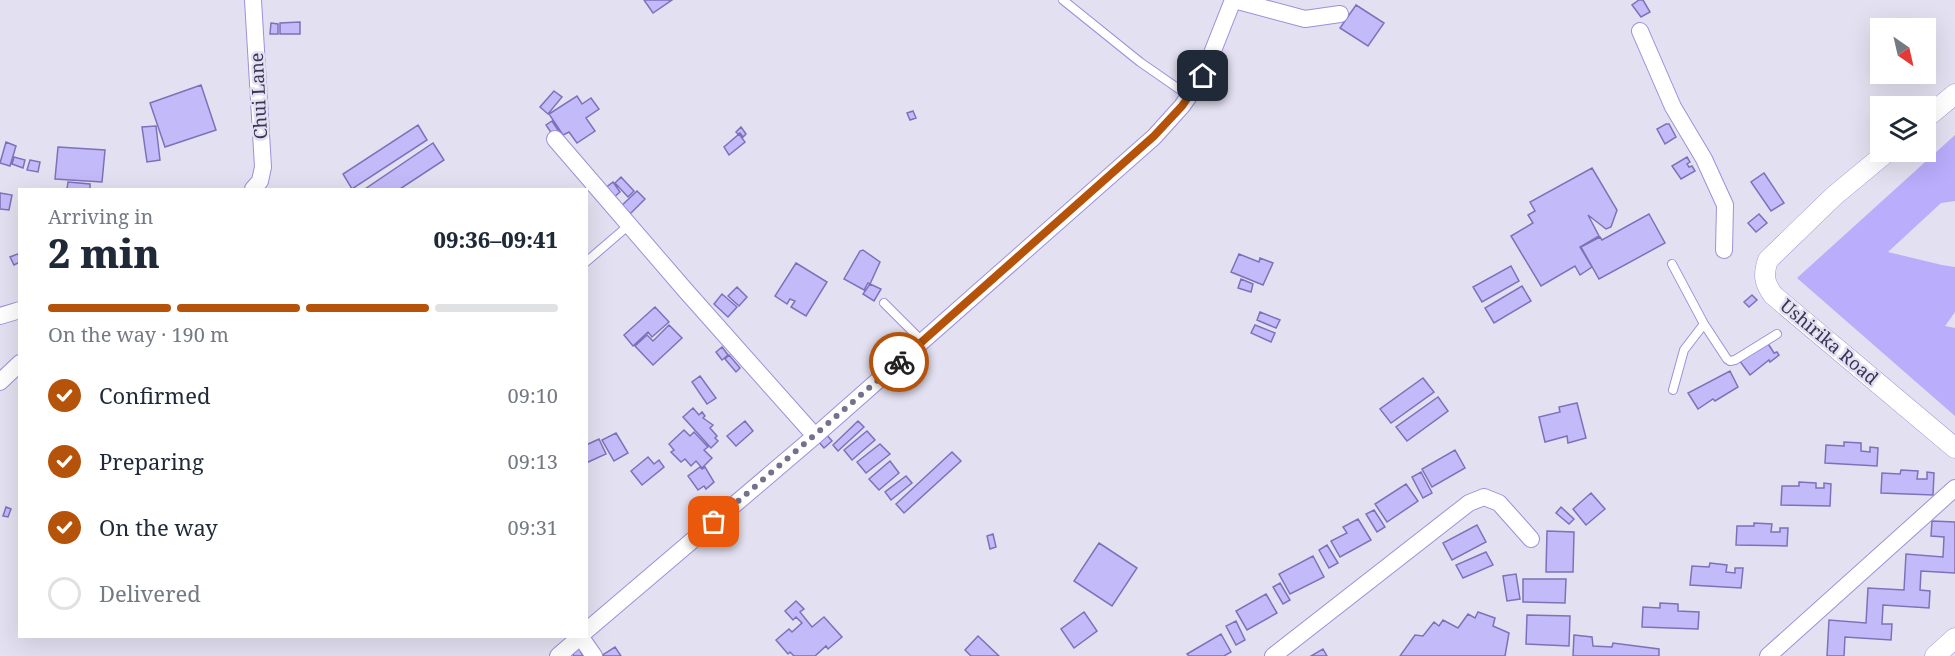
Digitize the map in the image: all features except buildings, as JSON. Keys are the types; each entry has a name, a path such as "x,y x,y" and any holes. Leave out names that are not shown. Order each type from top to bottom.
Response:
{"street":[{"name":"Chui Lane","path":"253,0 263,167 260,181 253,188"},
{"path":"588,629 815,436 1154,136 1189,96 1203,76 1234,0 1305,19 1340,14"},
{"path":"1640,31 1673,107 1704,159 1725,206 1724,250"},
{"path":"1936,110 1955,94"},
{"path":"555,138 815,436"},
{"name":"Ushirika Road","path":"1875,162 1834,196 1768,260 1764,273 1765,284 1773,295 1955,448"},
{"path":"0,316 18,311"},
{"path":"0,382 18,365"},
{"path":"1768,656 1955,488"},
{"path":"1273,656 1469,502 1484,497 1499,503 1531,539"},
{"path":"558,656 578,638"},
{"path":"581,638 594,656"},
{"path":"1935,656 1955,638"}],"lane":[{"path":"1064,0 1140,62 1189,96"},
{"path":"588,259 629,225"},
{"path":"1672,264 1704,324 1723,355 1730,361 1777,334"},
{"path":"884,303 922,341"},
{"path":"1673,390 1684,350 1704,324"}],"shaded area":[{"path":"1955,135 1955,201 1941,203 1888,252 1955,267 1955,312 1945,326 1955,328 1955,416 1797,278 1925,162 1936,162 1936,152"}],"way so far":[{"path":"714,522 899,362"}],"route":[{"path":"899,362 1154,136 1182,106 1203,76"}]}
